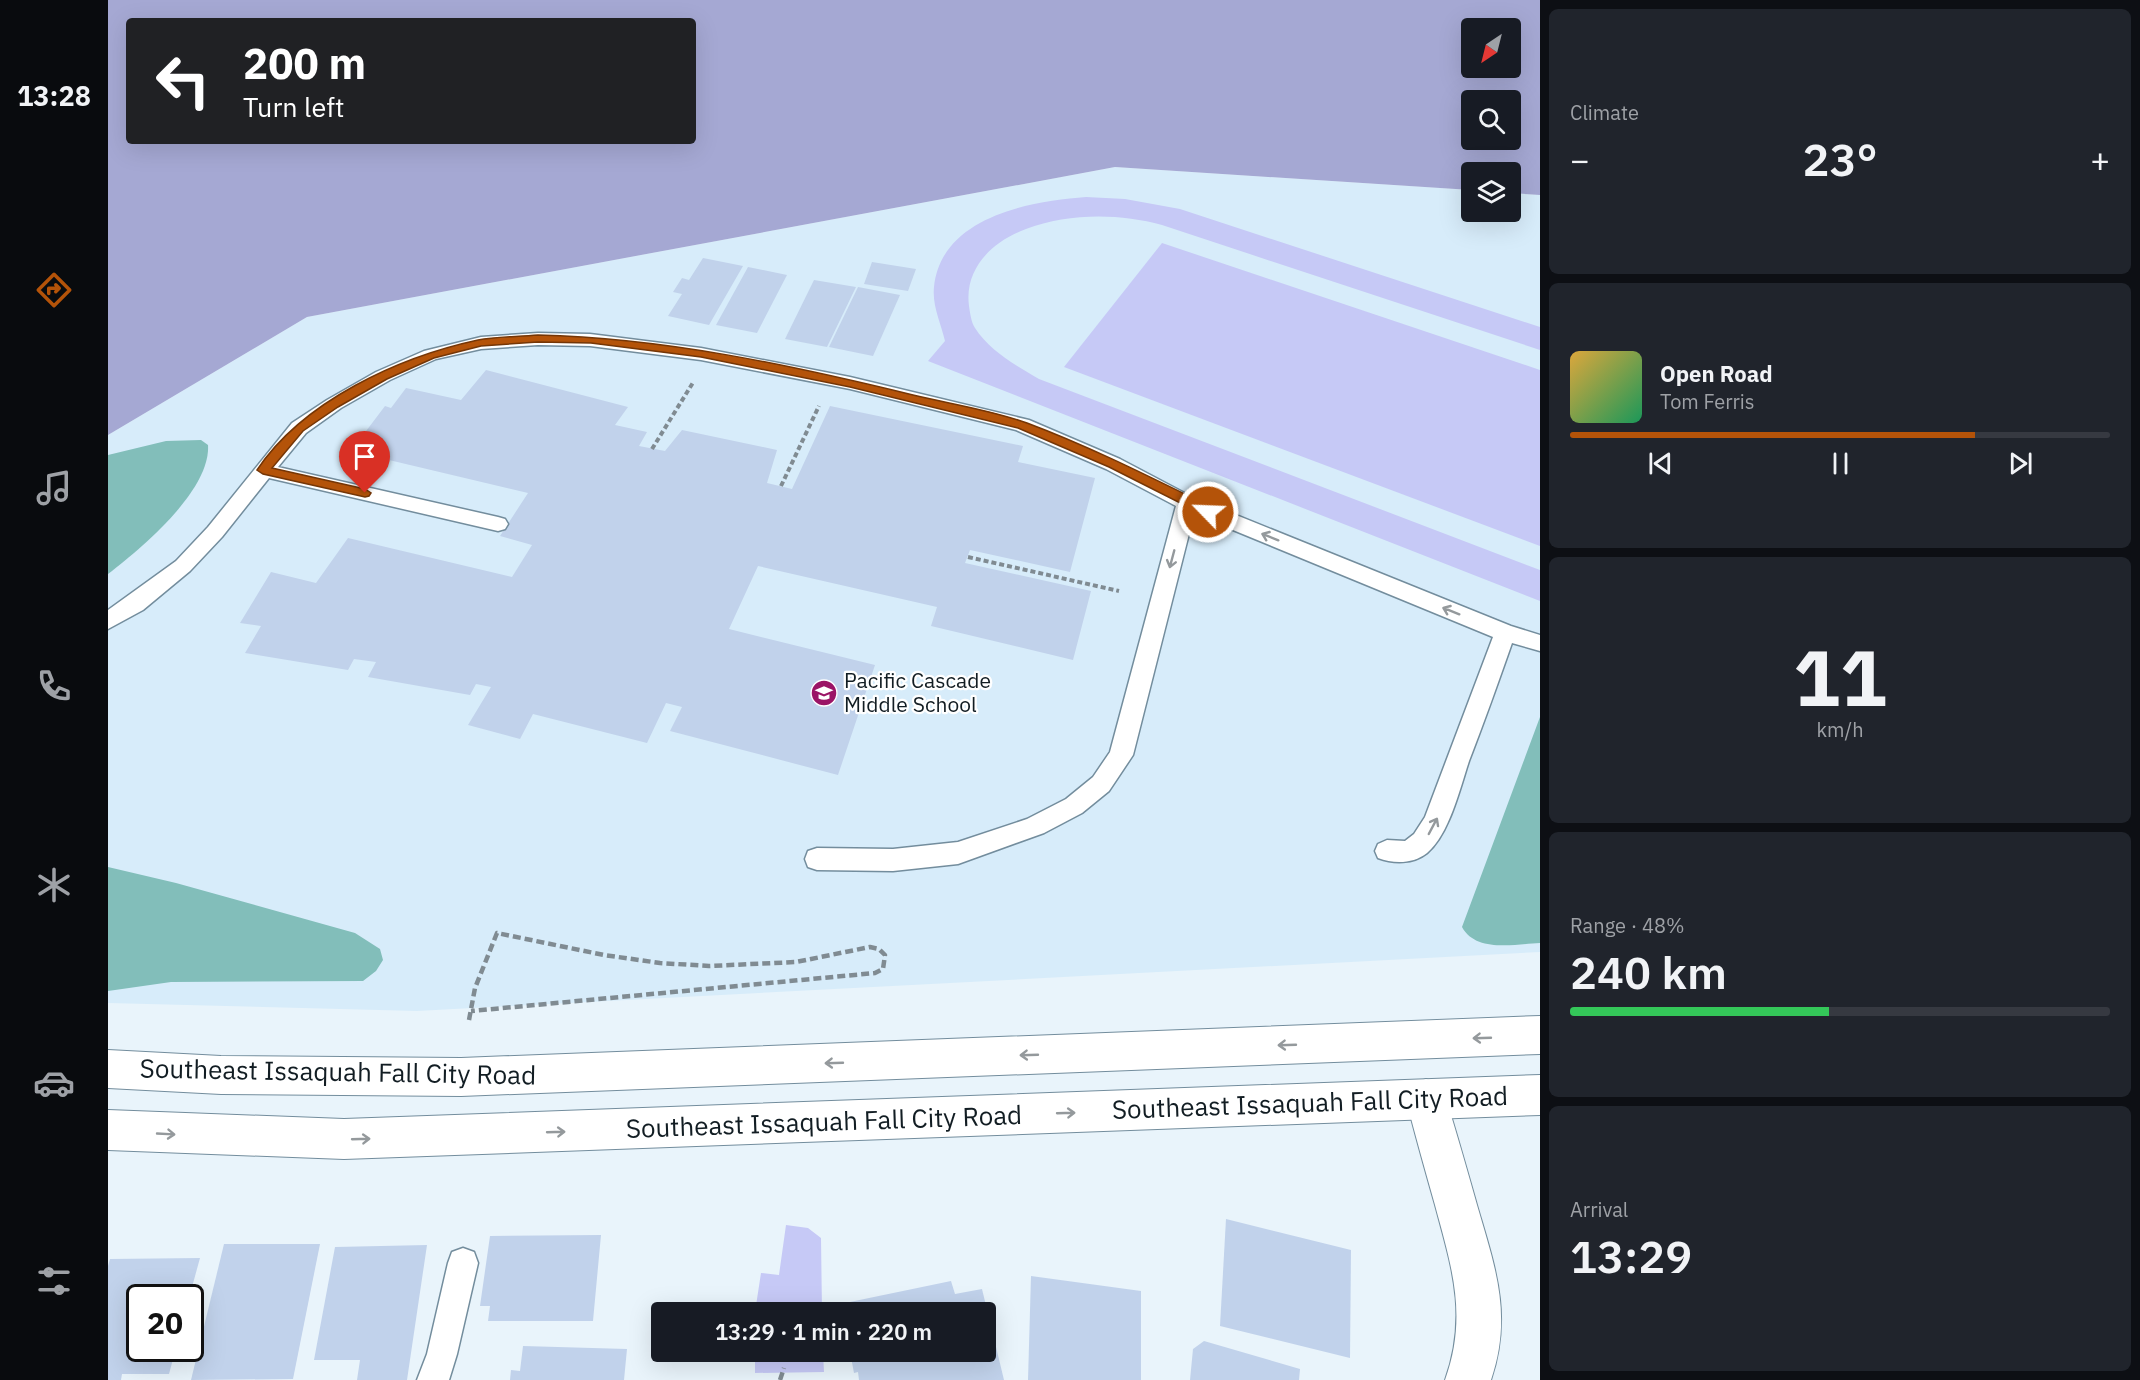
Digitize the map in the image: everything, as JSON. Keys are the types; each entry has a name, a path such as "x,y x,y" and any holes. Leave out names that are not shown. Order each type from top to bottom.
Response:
{"street":[{"name":"Southeast Issaquah Fall City Road","path":"108,1069 221,1075 461,1077 1540,1035"},
{"name":"Southeast Issaquah Fall City Road","path":"108,1130 345,1140 1540,1095"},
{"path":"1426,1099 1477,1280 1480,1314 1474,1363 1468,1380"}],"lane":[{"path":"108,621 135,604 183,566 215,532 299,428 334,404 383,376 430,355 481,343 538,339 591,340 701,354 850,383 1022,425 1113,464 1187,503 1505,633 1540,643"},
{"path":"263,470 498,524"},
{"path":"817,859 893,860 958,852 1035,826 1074,806 1101,784 1121,755 1187,503"},
{"path":"1387,851 1400,853 1416,848 1426,838 1436,820 1505,633"},
{"path":"433,1380 442,1354 463,1263"}],"path":[{"path":"652,449 695,379"},
{"path":"781,486 820,404"},
{"path":"968,556 1119,591"},
{"path":"469,1020 475,987 498,933 604,955 660,963 710,966 796,962 870,947 879,949 885,955 883,969 876,974 471,1011"},
{"path":"780,1380 784,1368"}],"shaded area":[{"path":"108,0 1540,0 1540,195 1521,194 1521,162 1461,162 1461,189 1115,167 307,317 108,435"},
{"name":"Pacific Cascade Middle School","path":"1115,167 1461,189 1461,222 1521,222 1521,194 1540,195 1540,952 417,1011 108,1003 108,435 307,317"},
{"path":"1086,197 1125,199 1180,209 1540,327 1540,350 1162,225 1129,218 1094,216 1059,220 1014,234 1002,241 983,258 971,280 969,292 972,320 981,336 1004,357 1039,379 1540,570 1540,601 928,361 945,341 936,308 934,287 940,263 953,244 970,229 992,217 1040,203"},
{"path":"1162,243 1540,370 1540,546 1064,367"},
{"path":"201,440 208,445 206,462 187,499 155,534 108,574 108,455 166,441"},
{"path":"1540,717 1540,943 1486,944 1468,935 1462,927"},
{"path":"108,867 176,883 355,933 380,949 383,960 376,971 363,981 171,982 108,991"},
{"path":"786,1225 808,1228 821,1238 822,1302 757,1302 761,1273 779,1275"},
{"path":"755,1362 824,1362 824,1372 755,1373"}],"building":[{"path":"703,258 743,266 709,325 668,316 682,294 673,292 682,278 689,280"},
{"path":"872,262 916,269 908,291 864,284"},
{"path":"748,267 787,275 757,333 716,325"},
{"path":"814,280 856,287 827,347 785,339"},
{"path":"858,287 900,295 873,356 829,347"},
{"path":"486,370 628,407 615,425 647,432 639,446 665,451 682,430 777,450 767,483 792,489 830,406 1023,446 1018,462 1095,478 1070,572 970,550 965,563 1091,591 1073,660 931,626 937,607 758,566 729,629 875,665 838,775 670,731 682,707 666,703 647,743 533,714 520,739 468,725 491,687 476,684 470,695 368,677 376,662 354,659 348,670 245,653 261,626 240,623 271,572 316,583 348,538 512,577 532,545 500,536 528,493 351,451 385,406 391,408 406,388 461,400"},
{"path":"1226,1219 1351,1250 1350,1358 1220,1326"},
{"path":"601,1235 593,1321 488,1321 490,1306 480,1306 490,1236"},
{"path":"224,1244 320,1244 293,1379 191,1380 195,1362 204,1362 204,1326"},
{"path":"427,1245 407,1380 357,1380 360,1360 314,1360 335,1247"},
{"path":"200,1258 193,1284 126,1284 126,1362 172,1362 169,1374 122,1374 121,1380 108,1380 108,1266 110,1259"},
{"path":"1031,1276 1141,1291 1141,1380 1028,1380"},
{"path":"951,1281 955,1294 982,1289 985,1302 850,1302"},
{"path":"1204,1341 1300,1369 1299,1380 1190,1380 1193,1349"},
{"path":"523,1346 627,1349 624,1380 510,1380 511,1370 520,1371"},
{"path":"996,1347 1004,1380 859,1380 858,1372 854,1373 852,1362 996,1362"}],"place":[{"name":"Pacific Cascade Middle School","path":"824,693"}],"route":[{"path":"365,493 263,470 299,428 334,404 383,376 430,355 481,343 538,339 591,340 701,354 850,383 1022,425 1113,464 1208,512"}]}
